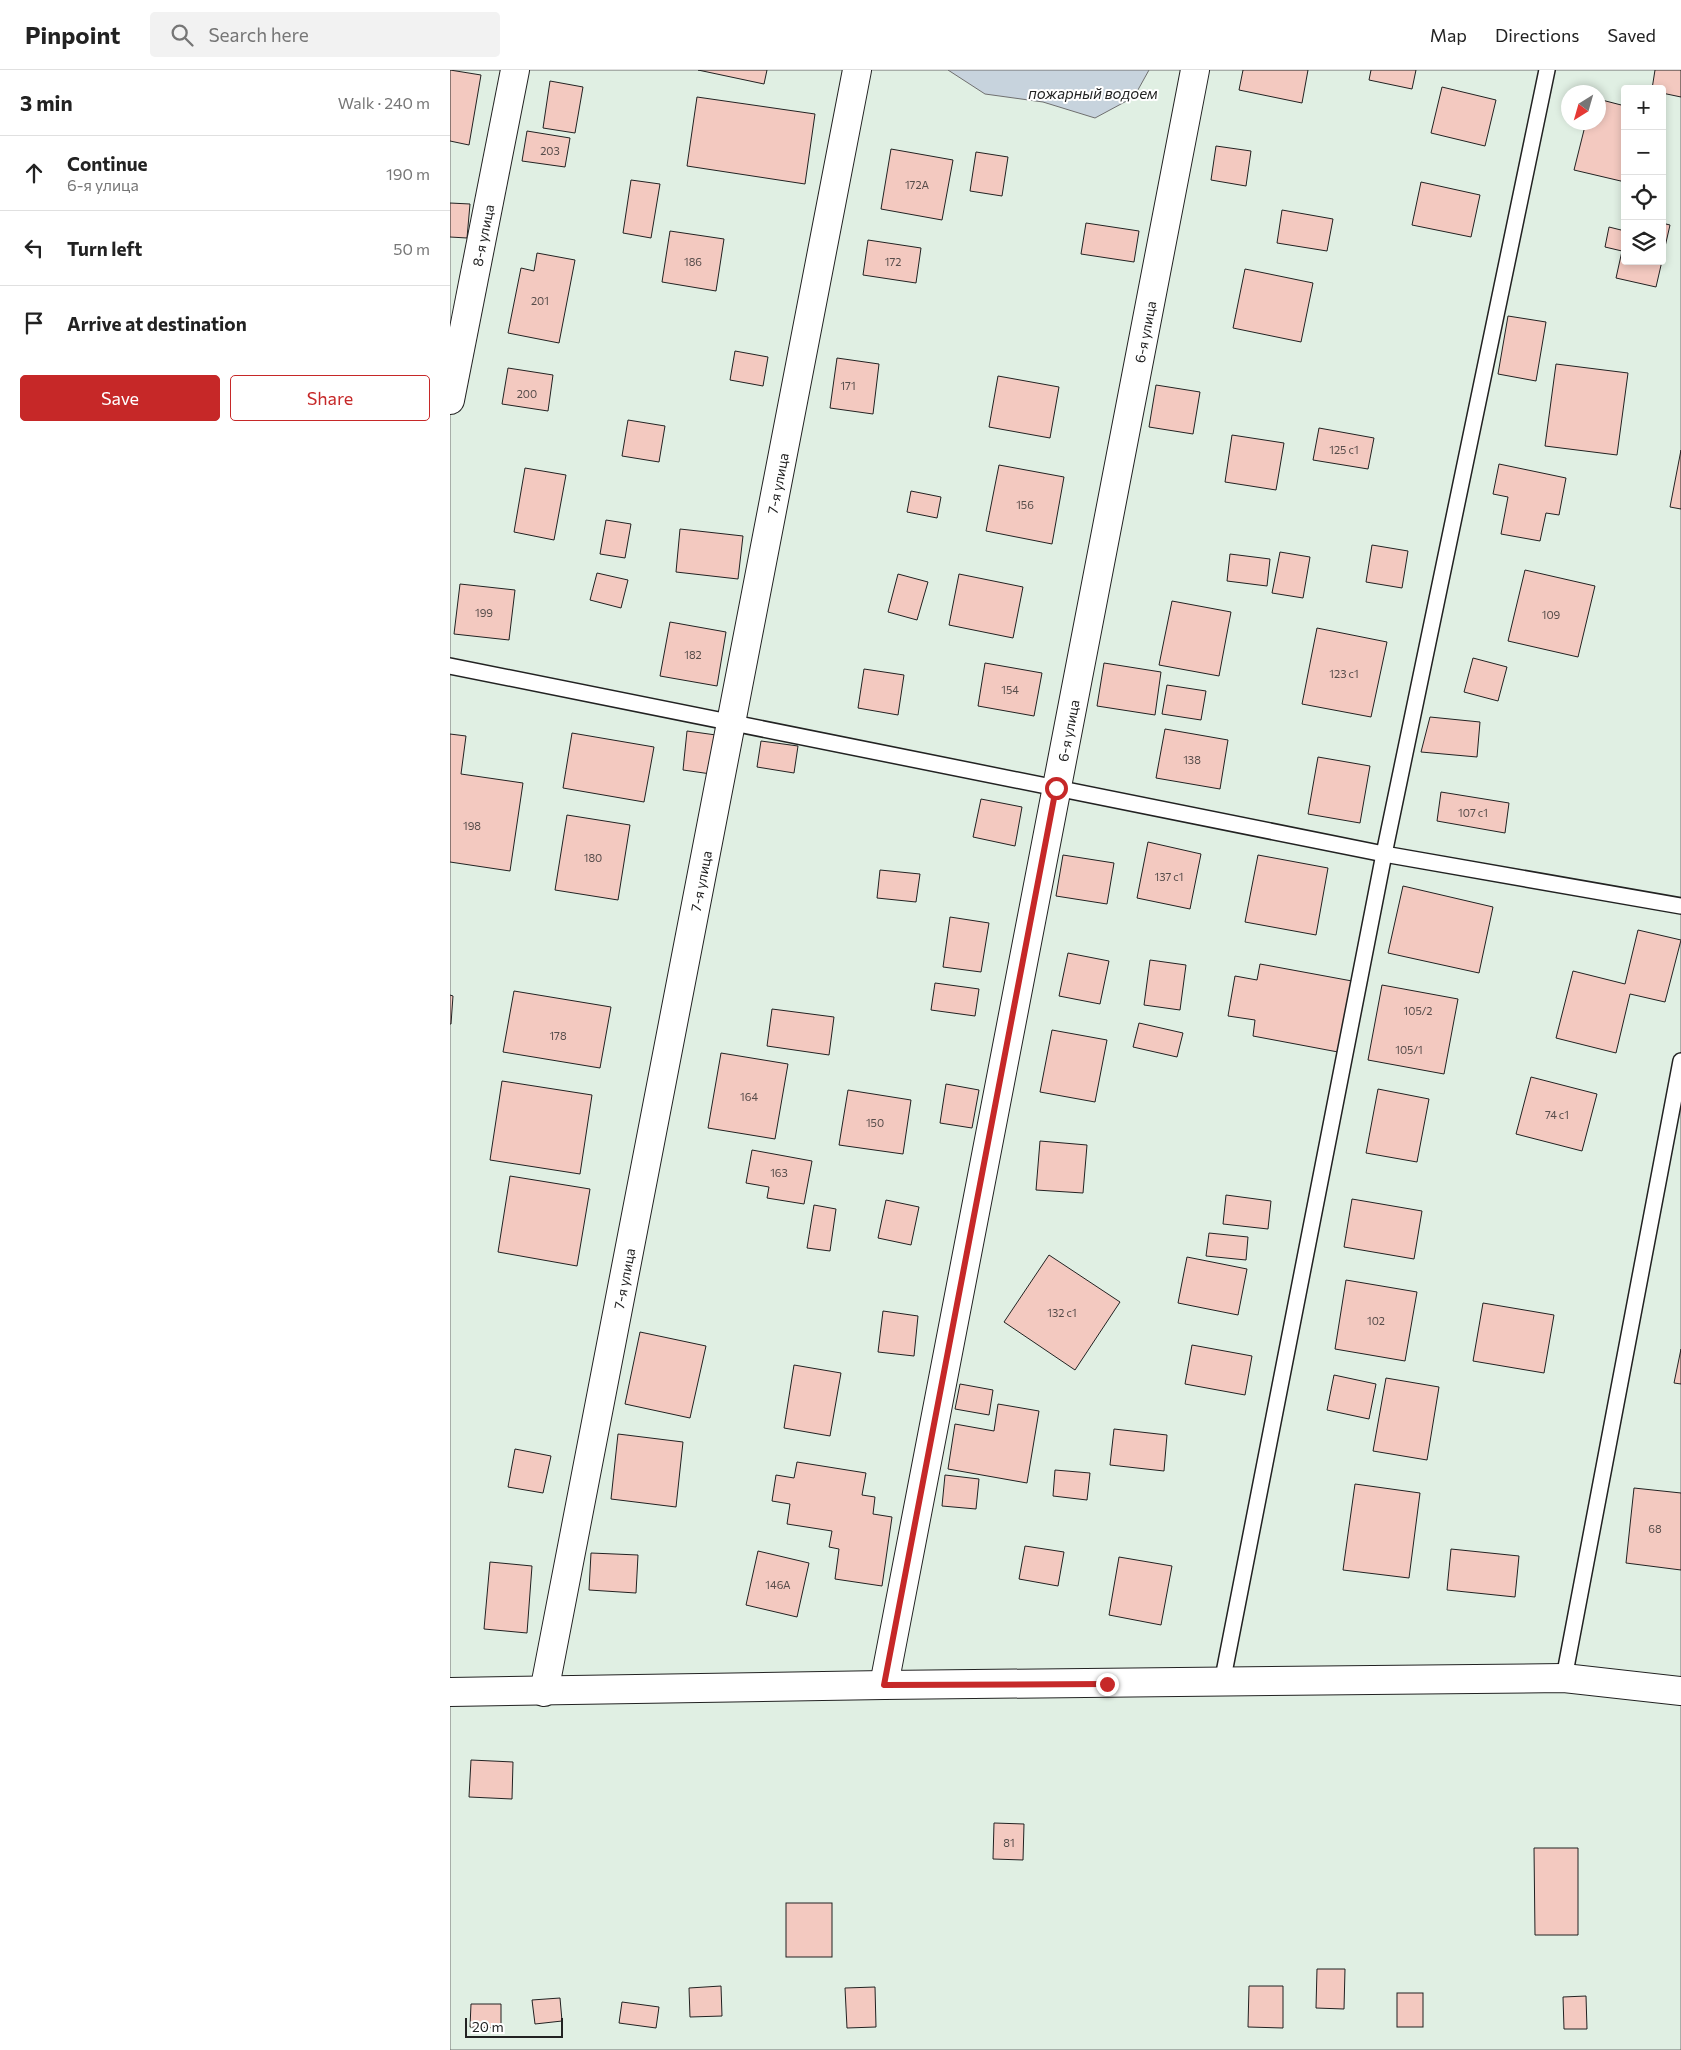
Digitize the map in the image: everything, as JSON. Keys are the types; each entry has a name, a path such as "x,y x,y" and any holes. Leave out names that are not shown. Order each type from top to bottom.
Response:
{"street":[{"name":"8-я улица","path":"450,400 515,70"},
{"name":"7-я улица","path":"544,1692 857,70"},
{"name":"6-я улица","path":"884,1685 1195,70"},
{"path":"450,1692 544,1692 884,1685 1564,1678 1681,1691"}],"lane":[{"path":"1222,1683 1384,854 1547,70"},
{"path":"450,666 1384,854 1681,906"},
{"path":"1564,1678 1681,1061"}],"green space":[{"path":"450,70 1681,70 1681,2050 450,2050"}],"water":[{"name":"пожарный водоем","path":"948,70 1149,70 1134,97 1095,118 1043,102 985,94"}],"building":[{"path":"450,70 481,75 469,145 450,141"},
{"path":"698,70 767,70 764,84"},
{"path":"1243,70 1308,70 1302,103 1239,90"},
{"path":"1371,70 1416,70 1412,89 1369,80"},
{"path":"1655,70 1681,70 1681,97 1666,94 1666,85 1653,85"},
{"path":"550,81 583,87 575,133 543,128"},
{"path":"1442,87 1496,100 1485,146 1431,133"},
{"path":"697,97 815,114 805,184 687,166"},
{"path":"1606,101 1621,105 1621,181 1574,170 1584,130 1606,130"},
{"path":"527,131 570,138 565,167 522,161"},
{"path":"1216,146 1251,151 1246,186 1211,180"},
{"path":"891,149 953,160 942,220 881,209"},
{"path":"976,152 1008,157 1002,196 970,191"},
{"path":"631,180 660,184 651,238 623,233"},
{"path":"1421,182 1480,195 1471,237 1412,225"},
{"path":"450,203 470,204 467,238 450,237"},
{"path":"1282,210 1333,219 1327,251 1277,243"},
{"path":"1086,223 1139,231 1134,262 1081,254"},
{"path":"1666,224 1670,225 1666,242"},
{"path":"1609,227 1621,230 1621,251 1605,247"},
{"path":"670,231 724,239 716,291 662,282"},
{"path":"868,240 921,248 916,283 863,275"},
{"path":"537,253 575,260 559,343 508,333 521,268 534,271"},
{"path":"1621,256 1621,265 1661,265 1656,287 1616,278"},
{"path":"1245,269 1313,283 1301,342 1233,328"},
{"path":"1508,316 1546,322 1536,381 1498,374"},
{"path":"735,351 768,357 763,386 730,380"},
{"path":"837,358 879,364 873,414 830,408"},
{"path":"1556,364 1628,373 1617,455 1545,446"},
{"path":"508,368 553,375 548,411 502,404"},
{"path":"998,376 1059,387 1050,438 989,427"},
{"path":"1156,385 1200,392 1193,434 1149,427"},
{"path":"628,420 665,426 659,462 622,456"},
{"path":"1319,428 1374,438 1368,469 1313,460"},
{"path":"1232,435 1284,443 1276,490 1225,482"},
{"path":"1681,450 1681,509 1670,507"},
{"path":"1499,464 1566,478 1559,515 1546,513 1540,541 1501,534 1508,497 1493,494"},
{"path":"999,465 1064,477 1052,544 986,531"},
{"path":"525,468 566,475 554,540 514,532"},
{"path":"911,491 941,497 937,518 907,512"},
{"path":"606,520 631,524 625,558 600,554"},
{"path":"680,529 743,536 738,579 676,572"},
{"path":"1372,545 1408,551 1402,588 1366,582"},
{"path":"1280,552 1310,557 1303,598 1272,593"},
{"path":"1230,554 1270,559 1267,586 1227,581"},
{"path":"1525,570 1595,586 1578,657 1508,641"},
{"path":"597,573 628,580 621,608 590,600"},
{"path":"898,574 928,582 917,620 888,612"},
{"path":"959,574 1023,587 1013,638 949,625"},
{"path":"460,584 515,590 509,640 454,634"},
{"path":"1172,601 1231,612 1219,676 1159,665"},
{"path":"670,622 726,632 717,686 660,676"},
{"path":"1317,628 1387,642 1371,717 1302,704"},
{"path":"1473,658 1507,667 1498,701 1464,692"},
{"path":"985,663 1042,673 1034,716 978,706"},
{"path":"1104,663 1161,672 1155,715 1097,706"},
{"path":"864,669 904,675 898,715 858,708"},
{"path":"1167,685 1206,691 1201,720 1162,714"},
{"path":"1430,717 1480,722 1477,757 1421,752"},
{"path":"1165,729 1228,740 1220,789 1156,778"},
{"path":"687,731 716,735 711,774 683,770"},
{"path":"572,733 654,747 644,802 563,788"},
{"path":"450,734 466,736 461,774 523,783 510,871 450,862"},
{"path":"761,741 798,746 794,773 757,767"},
{"path":"1318,757 1370,766 1360,823 1308,814"},
{"path":"1441,792 1509,803 1505,833 1437,821"},
{"path":"981,799 1022,807 1015,846 973,837"},
{"path":"567,815 630,825 618,900 555,890"},
{"path":"1148,842 1201,854 1190,909 1137,898"},
{"path":"1063,855 1114,863 1107,904 1056,896"},
{"path":"1258,855 1328,868 1316,935 1245,922"},
{"path":"880,870 920,874 916,902 877,898"},
{"path":"1403,886 1493,907 1479,973 1388,953"},
{"path":"950,917 989,923 981,972 943,967"},
{"path":"1638,930 1681,940 1665,1002 1630,994 1616,1053 1556,1038 1573,971 1625,984"},
{"path":"1068,953 1109,961 1100,1004 1059,996"},
{"path":"1150,960 1186,965 1180,1010 1144,1005"},
{"path":"1260,964 1352,981 1338,1052 1253,1036 1255,1020 1228,1016 1235,976 1257,980"},
{"path":"935,983 979,989 975,1016 931,1010"},
{"path":"1382,985 1458,999 1444,1074 1368,1060"},
{"path":"514,991 611,1007 600,1068 503,1052"},
{"path":"450,995 453,996 451,1024 450,1024"},
{"path":"772,1009 834,1017 829,1055 767,1046"},
{"path":"1139,1023 1183,1033 1177,1057 1133,1047"},
{"path":"1052,1030 1107,1040 1095,1102 1040,1092"},
{"path":"721,1053 788,1064 775,1139 708,1128"},
{"path":"1531,1077 1597,1094 1582,1151 1516,1134"},
{"path":"502,1081 592,1095 580,1174 490,1160"},
{"path":"946,1084 979,1090 972,1128 940,1123"},
{"path":"1378,1089 1429,1099 1417,1162 1366,1153"},
{"path":"848,1090 911,1100 903,1154 839,1145"},
{"path":"1040,1141 1087,1145 1083,1193 1036,1190"},
{"path":"752,1150 812,1161 804,1204 767,1198 769,1187 746,1183"},
{"path":"510,1176 590,1189 577,1266 498,1252"},
{"path":"1226,1195 1271,1201 1268,1229 1223,1224"},
{"path":"1352,1199 1422,1211 1414,1259 1344,1247"},
{"path":"886,1200 919,1207 911,1245 878,1238"},
{"path":"814,1205 836,1209 830,1251 807,1248"},
{"path":"1209,1233 1248,1237 1246,1260 1206,1256"},
{"path":"1049,1255 1120,1302 1075,1370 1004,1322"},
{"path":"1187,1257 1247,1269 1238,1315 1178,1303"},
{"path":"1346,1280 1417,1292 1405,1361 1335,1349"},
{"path":"1483,1303 1554,1315 1544,1373 1473,1361"},
{"path":"883,1311 918,1316 914,1356 878,1352"},
{"path":"640,1332 706,1346 690,1418 625,1404"},
{"path":"1192,1345 1252,1356 1245,1395 1185,1384"},
{"path":"1681,1349 1681,1384 1674,1383"},
{"path":"794,1365 841,1373 830,1436 784,1428"},
{"path":"1334,1375 1376,1384 1369,1419 1327,1410"},
{"path":"1386,1378 1439,1387 1427,1460 1373,1451"},
{"path":"960,1384 993,1390 989,1415 955,1409"},
{"path":"998,1404 1039,1411 1027,1483 948,1469 955,1424 994,1431"},
{"path":"1114,1429 1167,1435 1164,1471 1110,1465"},
{"path":"618,1434 683,1442 676,1507 611,1499"},
{"path":"515,1449 551,1456 543,1493 508,1487"},
{"path":"797,1462 866,1473 862,1495 875,1497 873,1514 892,1517 882,1586 835,1579 839,1549 829,1547 832,1531 787,1524 790,1504 772,1501 776,1475 794,1478"},
{"path":"1055,1470 1090,1473 1087,1500 1053,1496"},
{"path":"945,1475 979,1479 976,1509 942,1506"},
{"path":"1355,1484 1420,1493 1409,1578 1343,1570"},
{"path":"1634,1488 1681,1493 1681,1570 1626,1563"},
{"path":"1025,1546 1064,1552 1058,1586 1019,1579"},
{"path":"1451,1549 1519,1556 1515,1597 1447,1590"},
{"path":"758,1551 809,1563 797,1617 746,1605"},
{"path":"591,1553 638,1555 636,1593 589,1590"},
{"path":"1119,1557 1172,1566 1161,1625 1109,1615"},
{"path":"490,1562 532,1566 527,1633 484,1629"},
{"path":"471,1760 513,1762 512,1799 469,1797"},
{"path":"994,1823 1024,1824 1023,1860 993,1859"},
{"path":"1534,1848 1578,1848 1578,1935 1535,1935"},
{"path":"786,1903 832,1903 832,1957 786,1957"},
{"path":"1317,1969 1345,1969 1344,2009 1316,2008"},
{"path":"721,1986 722,2016 690,2017 689,1988"},
{"path":"1249,1986 1283,1986 1283,2028 1248,2027"},
{"path":"875,1987 876,2027 847,2028 845,1988"},
{"path":"1397,1993 1423,1993 1423,2027 1397,2027"},
{"path":"1586,1996 1587,2029 1564,2029 1563,1997"},
{"path":"560,1998 562,2021 535,2024 532,2000"},
{"path":"622,2002 659,2007 656,2028 619,2023"},
{"path":"471,2004 501,2004 501,2028 470,2027"}],"route":[{"path":"1056,788 884,1685 1107,1684"}]}
